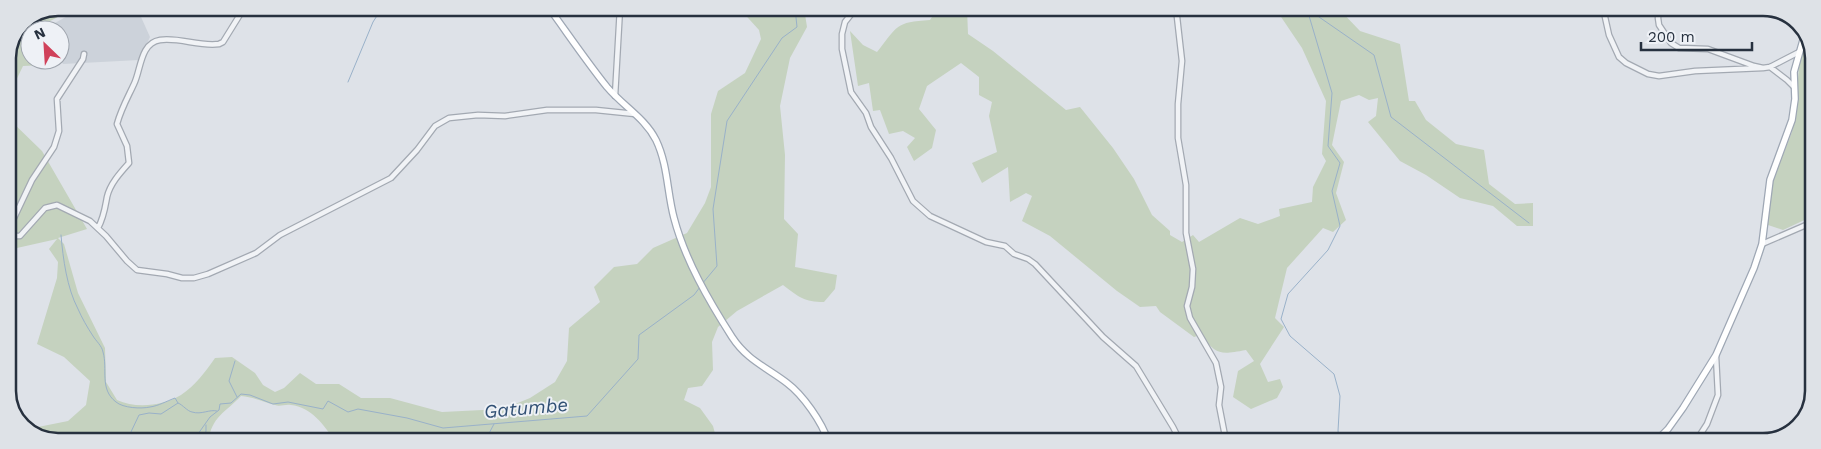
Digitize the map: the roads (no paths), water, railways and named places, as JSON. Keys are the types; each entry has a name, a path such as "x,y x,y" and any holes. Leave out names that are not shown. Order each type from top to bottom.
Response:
{"main road":[{"path":"555,16 615,96 647,126 657,143 662,157 674,218 701,286 740,348 751,360 792,387 819,421 824,433"},
{"path":"1665,433 1678,416 1716,355 1739,305 1762,244 1770,180 1791,126 1794,107 1794,72 1802,42"}],"street":[{"path":"98,228 105,214 107,196 112,185 129,163 127,146 117,124 124,102 134,85 139,66 148,47 152,43 164,40 218,44 223,42 239,16"},
{"path":"615,96 620,16"},
{"path":"850,16 845,22 842,34 842,49 851,92 856,101 864,108 871,127 891,158 913,201 930,216 986,242 1005,246 1014,254 1036,264 1104,337 1136,366 1176,433"},
{"path":"1177,16 1182,61 1178,104 1178,138 1186,184 1186,233 1193,270 1188,311 1190,318 1216,363 1221,387 1219,405 1224,433"},
{"path":"1604,16 1619,57 1626,63 1648,74 1659,76 1695,70 1770,67 1799,52"},
{"path":"1658,16 1659,25 1674,46 1683,49 1708,49 1763,68"},
{"path":"16,214 32,180 54,147 59,131 57,99 83,59 84,54"},
{"path":"1770,67 1794,88"},
{"path":"16,236 20,236 44,208 57,206 90,221 127,262 137,270 182,278 194,278 208,274 256,253 280,235 391,178 412,156 435,126 449,118 478,115 505,116 547,110 596,110 635,114"},
{"path":"1762,244 1805,225"},
{"path":"1702,433 1718,395 1716,355"}],"waterway":[{"path":"348,82 377,16"},
{"name":"Gatumbe","path":"702,284 717,266 713,209 727,121 782,38 797,27 796,16"},
{"path":"1309,16 1332,93 1328,146 1340,163 1332,191 1340,226 1328,250 1288,294 1281,319 1290,336 1334,374 1340,396 1338,433"},
{"path":"1318,16 1374,55 1391,117 1529,223"},
{"path":"61,235 68,283 74,301 85,323 102,350 106,385 111,397 123,406 142,408 159,405 175,398 178,403"},
{"name":"Gatumbe","path":"199,433 210,417 219,410 220,404 231,403 241,394 250,395 273,404 288,402 323,409 328,401 348,412 358,409 407,418 443,428 587,416 638,359 639,335 694,295 700,287"},
{"path":"235,361 229,381 237,397"},
{"path":"130,433 139,415 149,413 161,414 178,403 192,412 217,411"},
{"path":"489,433 494,424"},
{"path":"205,433 206,425"}]}
